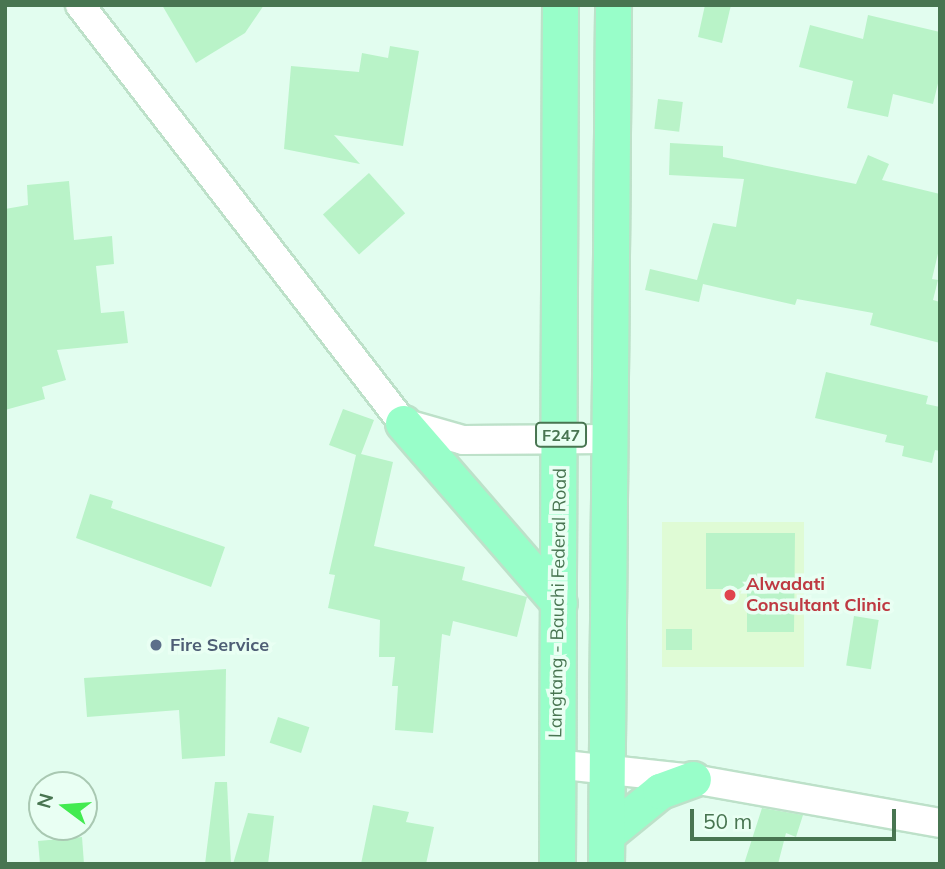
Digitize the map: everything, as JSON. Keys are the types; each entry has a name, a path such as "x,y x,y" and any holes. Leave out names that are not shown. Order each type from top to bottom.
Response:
{"main road":[{"name":"Langtang - Bauchi Federal Road","path":"557,864 555,764 561,440 560,5"},
{"name":"F247","path":"606,849 613,5"},
{"path":"402,423 559,603"},
{"path":"606,849 660,791 693,779"}],"street":[{"path":"80,5 402,423 463,440 610,439"},
{"path":"555,764 606,766 693,779 940,823"}],"shaded area":[{"name":"Alwadati Consultant Clinic","path":"662,522 804,522 804,667 662,667"}],"building":[{"path":"162,5 264,5 245,33 196,63"},
{"path":"705,5 731,5 722,43 698,37"},
{"path":"868,15 940,32 940,75 933,104 893,94 888,117 847,108 853,81 799,67 810,25 863,39"},
{"path":"390,46 419,51 403,146 334,135 360,164 284,149 291,66 359,72 362,53 388,58"},
{"path":"658,99 683,102 679,132 654,129"},
{"path":"670,143 723,146 723,157 856,184 868,155 889,164 882,180 940,194 940,245 932,279 938,280 933,300 940,302 940,343 870,325 873,313 797,299 795,305 703,284 699,302 645,290 650,269 697,280 713,223 736,227 744,179 669,175"},
{"path":"369,173 405,213 359,255 323,214"},
{"path":"69,181 74,240 112,236 114,264 96,266 101,313 124,311 128,343 57,350 66,380 42,387 45,399 5,410 5,209 28,205 27,185"},
{"path":"826,372 928,396 926,404 940,407 940,451 935,450 932,463 902,456 904,446 885,442 887,435 815,418"},
{"path":"343,409 374,420 361,454 393,462 374,546 465,567 462,580 527,597 517,637 453,621 450,636 442,634 433,733 395,730 398,686 392,686 395,657 379,657 380,620 328,608 335,575 329,574 356,455 329,445"},
{"path":"90,494 113,501 111,508 225,547 211,587 76,538"},
{"path":"706,533 795,533 794,632 747,632 747,589 706,589"},
{"path":"854,616 879,620 871,669 846,665"},
{"path":"666,629 692,629 692,650 666,650"},
{"path":"226,669 225,756 182,759 179,710 87,717 84,678"},
{"path":"278,717 309,727 301,753 270,743"},
{"path":"215,782 227,782 231,864 205,864"},
{"path":"373,805 409,812 406,822 434,827 426,864 361,864"},
{"path":"762,808 803,815 796,837 786,833 778,864 744,864"},
{"path":"248,813 274,816 268,864 233,864"},
{"path":"38,841 82,841 84,864 40,864"}],"place":[{"name":"Alwadati Consultant Clinic","path":"730,595"},
{"name":"Fire Service","path":"156,645"}]}
